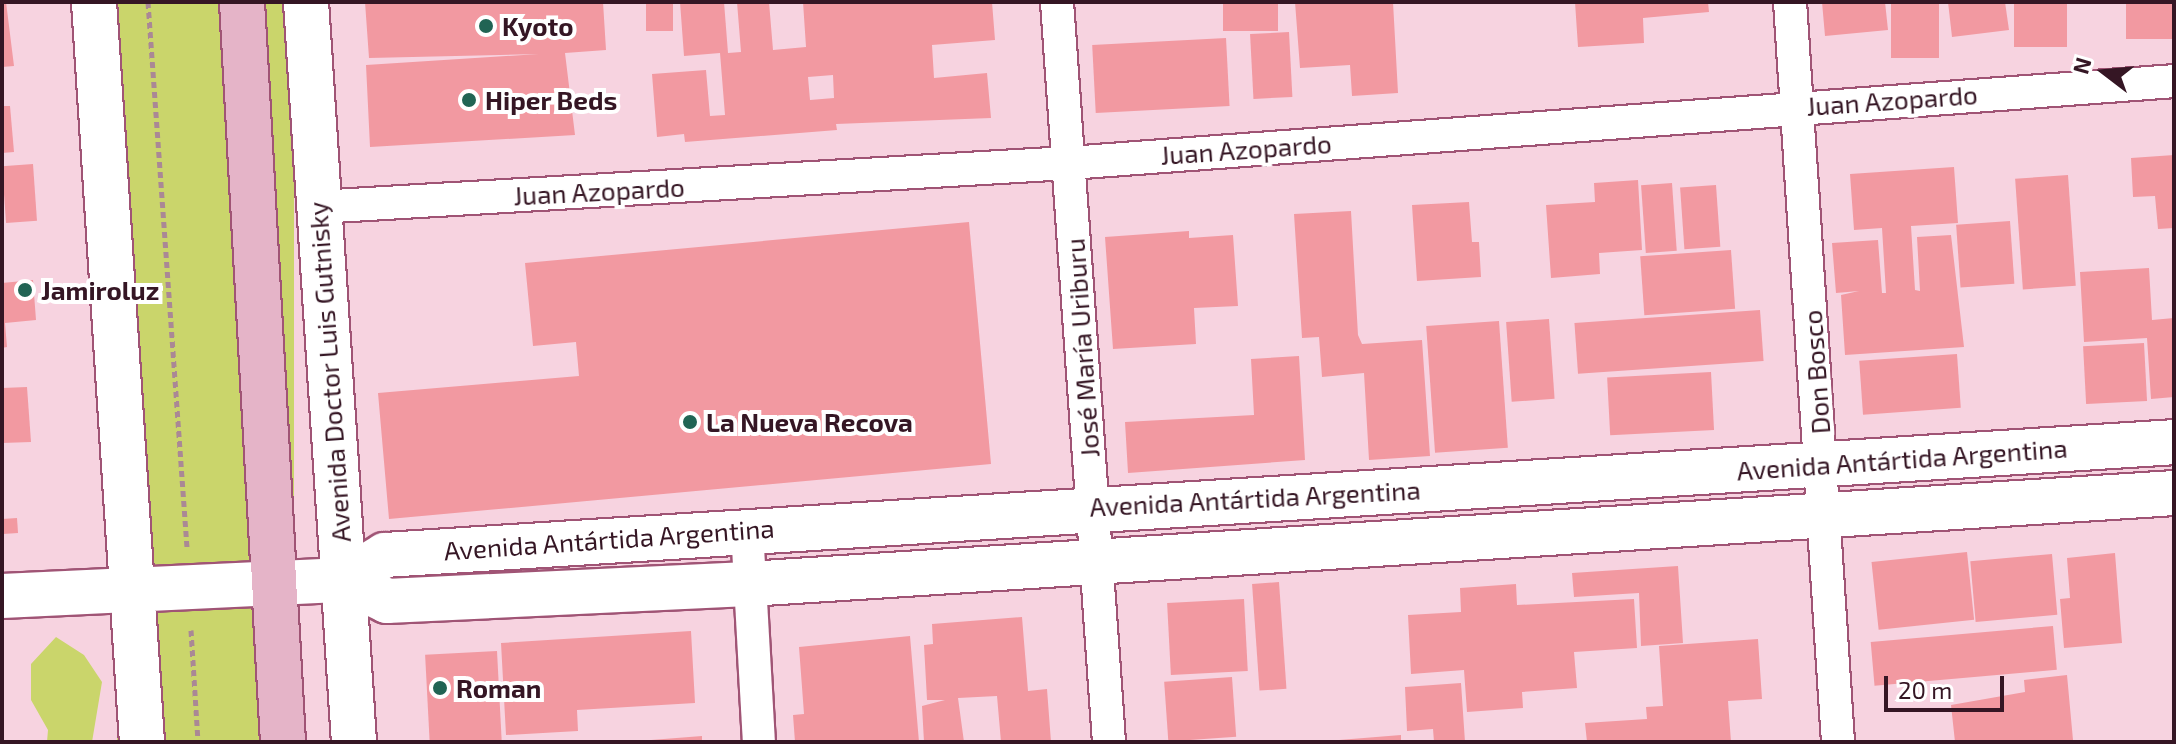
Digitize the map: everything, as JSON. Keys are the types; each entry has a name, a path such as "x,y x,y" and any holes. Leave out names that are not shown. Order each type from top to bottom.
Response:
{"main road":[{"path":"94,2 142,742"},
{"path":"242,2 283,742"},
{"name":"Avenida Doctor Luis Gutnisky","path":"306,2 354,742"},
{"name":"Avenida Antártida Argentina","path":"344,580 385,555 1093,507 2174,442"},
{"name":"Avenida Antártida Argentina","path":"2,596 344,580 387,601 748,584 2174,493"}],"street":[{"name":"José María Uriburu","path":"1057,2 1109,742"},
{"name":"Don Bosco","path":"1790,2 1838,742"},
{"name":"Juan Azopardo","path":"317,207 1069,163 1797,106 2174,81"},
{"path":"747,529 759,742"}],"path":[{"path":"148,2 198,742"}],"green space":[{"path":"117,2 294,2 294,742 117,742"},
{"path":"56,637 84,655 102,682 92,742 47,742 48,730 31,700 31,664"}],"building":[{"path":"2,2 6,2 14,66 2,67"},
{"path":"365,2 603,2 606,50 565,53 575,135 370,147 366,65 539,54 369,58"},
{"path":"646,2 673,2 673,31 646,31"},
{"path":"680,2 724,2 728,53 741,52 737,2 769,2 773,50 806,47 803,2 992,2 995,40 932,45 934,78 987,73 991,118 836,124 837,130 685,142 684,134 657,137 652,74 706,70 710,116 725,115 720,53 684,56","holes":["833,75 834,98 810,100 808,77"]},
{"path":"1223,2 1278,2 1278,31 1223,31"},
{"path":"1295,2 1393,2 1398,93 1352,96 1350,65 1300,68"},
{"path":"1575,2 1708,2 1709,12 1643,18 1644,43 1578,47"},
{"path":"1822,2 1885,2 1888,30 1825,36"},
{"path":"1891,2 1939,2 1939,58 1891,58"},
{"path":"1948,2 2005,2 2009,30 1952,37"},
{"path":"2014,2 2067,2 2067,47 2014,47"},
{"path":"2126,2 2174,2 2174,39 2126,39"},
{"path":"1289,32 1292,97 1253,99 1250,34"},
{"path":"1226,38 1230,106 1096,113 1092,45"},
{"path":"2,106 10,106 14,152 2,153"},
{"path":"2174,155 2174,228 2158,229 2155,196 2133,197 2131,158"},
{"path":"33,164 37,221 6,223 2,166"},
{"path":"1954,167 1958,223 1911,226 1915,290 1920,291 1917,237 1951,235 1964,347 1845,355 1841,295 1859,291 1836,293 1832,243 1878,240 1882,293 1886,293 1882,228 1854,230 1850,174"},
{"path":"2068,175 2076,286 2023,289 2015,179"},
{"path":"1638,180 1642,250 1599,253 1600,274 1551,278 1546,205 1595,202 1594,183"},
{"path":"1672,183 1677,251 1646,253 1641,185"},
{"path":"1716,185 1720,247 1684,249 1680,188"},
{"path":"1469,202 1472,242 1479,242 1481,277 1417,281 1412,205"},
{"path":"1351,211 1358,335 1362,344 1422,340 1430,456 1369,460 1364,373 1322,377 1319,337 1302,338 1294,214"},
{"path":"2010,221 2014,284 1961,288 1956,225"},
{"path":"969,222 991,464 389,519 378,393 579,376 576,342 533,346 525,263"},
{"path":"1189,231 1189,238 1233,235 1238,306 1194,308 1196,344 1113,349 1105,237"},
{"path":"1731,250 1735,309 1644,315 1640,256"},
{"path":"2149,268 2152,320 2174,318 2174,397 2151,399 2147,338 2084,342 2080,272"},
{"path":"33,280 36,320 5,323 7,347 2,348 2,283"},
{"path":"1760,310 1764,361 1578,374 1574,323"},
{"path":"1549,319 1555,399 1512,402 1506,322"},
{"path":"1499,321 1508,448 1435,453 1426,326"},
{"path":"2144,343 2147,401 2086,404 2083,346"},
{"path":"1957,354 1961,408 1863,415 1859,361"},
{"path":"1299,356 1305,460 1128,473 1125,422 1254,415 1251,359"},
{"path":"1711,372 1714,430 1610,435 1607,377"},
{"path":"27,387 31,442 2,443 2,388"},
{"path":"17,518 18,533 3,534 2,519"},
{"path":"1967,552 1974,620 1879,630 1872,562"},
{"path":"2115,553 2122,643 2064,648 2060,599 2070,598 2067,558"},
{"path":"2052,554 2057,615 1976,622 1970,561"},
{"path":"1678,566 1683,643 1641,646 1639,593 1574,597 1572,573"},
{"path":"1279,582 1286,689 1260,691 1252,584"},
{"path":"1516,584 1517,605 1634,599 1637,648 1574,652 1577,688 1522,692 1523,708 1467,712 1464,670 1411,674 1408,615 1461,612 1460,588"},
{"path":"1244,599 1248,671 1171,675 1167,603"},
{"path":"1022,617 1028,691 1047,689 1051,742 1001,742 997,696 958,698 964,742 924,742 922,706 945,700 927,700 924,645 933,644 932,624"},
{"path":"2053,626 2057,670 1875,686 1871,642"},
{"path":"691,631 695,703 577,710 578,731 506,735 501,643"},
{"path":"910,636 919,742 795,742 793,715 804,714 799,647"},
{"path":"1758,639 1762,699 1728,701 1731,742 1587,742 1585,723 1647,719 1646,707 1663,706 1659,646"},
{"path":"497,651 502,742 430,742 425,655"},
{"path":"2067,675 2073,740 1955,742 1951,705 2025,692 2024,680"},
{"path":"1232,677 1236,737 1168,742 1164,682"},
{"path":"1461,683 1465,742 1434,742 1433,729 1407,731 1405,687"},
{"path":"1401,735 1401,742 1339,742 1339,740"},
{"path":"702,736 702,742 651,742 651,740"}],"place":[{"name":"Kyoto","path":"486,26"},
{"name":"Hiper Beds","path":"469,100"},
{"name":"Jamiroluz","path":"25,290"},
{"name":"La Nueva Recova","path":"690,422"},
{"name":"Roman","path":"440,688"}]}
